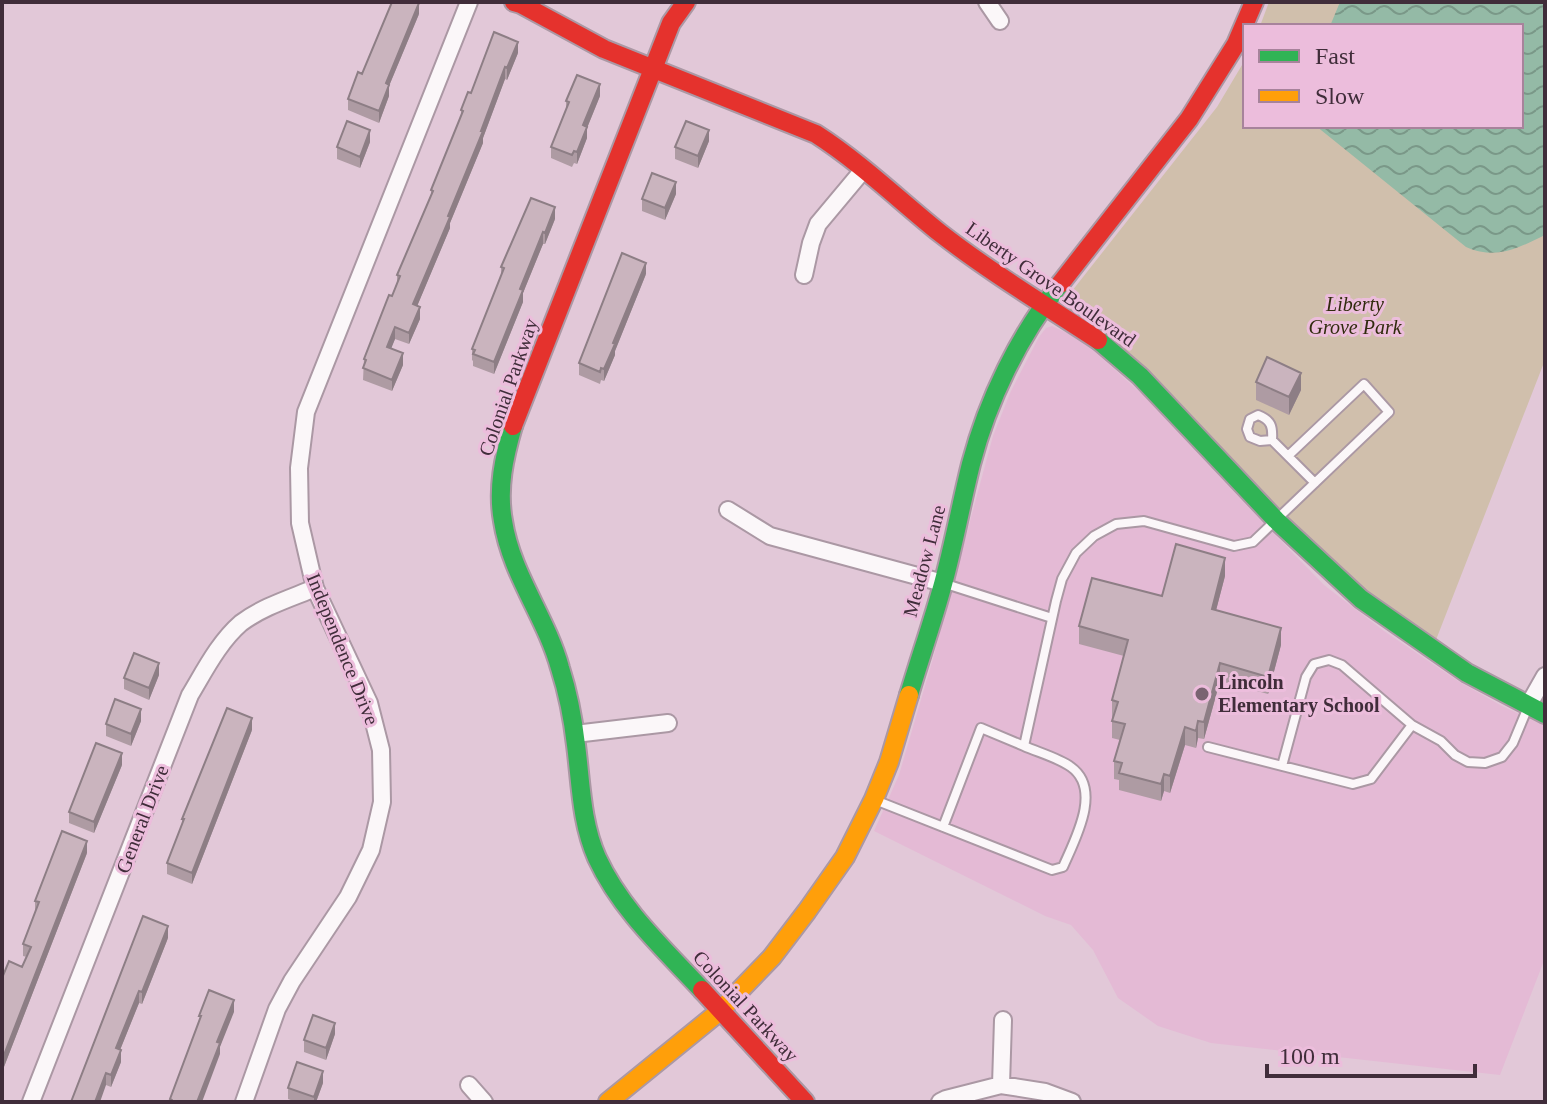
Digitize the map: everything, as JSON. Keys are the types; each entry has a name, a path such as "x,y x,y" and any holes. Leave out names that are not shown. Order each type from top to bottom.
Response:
{"street":[{"name":"Independence Drive","path":"244,1102 277,1009 348,897 371,850 382,802 381,750 369,703 315,588 300,523 299,468 306,412 469,2"},
{"name":"Liberty Grove Boulevard","path":"514,2 604,49 816,134 972,257 1104,344 1140,376 1276,520 1361,599 1467,673 1537,710"},
{"name":"Colonial Parkway","path":"686,2 671,23 520,406 507,445 499,488 502,523 511,559 557,656 575,734 585,822 607,877 634,917 805,1102"},
{"path":"987,2 1000,21"},
{"name":"Meadow Lane","path":"1245,24 1254,2"},
{"name":"Meadow Lane","path":"608,1102 720,1011 772,957 845,857 874,799 897,737 943,583 972,461 993,399 1017,348 1044,304 1189,119 1243,28"},
{"path":"804,275 818,224 864,169"},
{"path":"728,510 770,536 943,583"},
{"name":"General Drive","path":"31,1102 190,695 215,652 242,623 273,605 315,588"},
{"path":"1537,710 1545,676"},
{"path":"575,734 668,723"},
{"path":"1001,1085 1003,1020"},
{"path":"469,1085 484,1102"},
{"path":"940,1102 1001,1085 1045,1092 1072,1102"}],"lane":[{"path":"1024,746 1062,579 1076,553 1094,536 1116,524 1144,521 1234,546 1253,542 1389,412 1364,384 1289,455"},
{"path":"1272,440 1315,483"},
{"path":"943,583 1052,618"},
{"path":"1282,766 1306,677 1314,664 1329,660 1342,665 1412,725 1441,741 1455,755 1468,762 1485,763 1502,757 1537,710"},
{"path":"1208,747 1353,784 1371,779 1412,725"},
{"path":"874,799 943,827 1052,870 1063,867 1083,820 1086,799 1082,780 1072,767 981,728 943,827"}],"shaded area":[{"name":"Lincoln Elementary School","path":"1052,326 1091,348 1144,396 1324,585 1384,631 1458,681 1545,726 1545,958 1500,1075 1211,1043 1158,1026 1118,998 1093,950 1071,925 1045,916 874,831 899,775 993,436 1011,391 1039,337"}],"green space":[{"name":"Liberty Grove Park","path":"1269,2 1545,2 1545,360 1434,645 1345,577 1069,308 1072,291 1217,107 1243,63 1243,128 1523,128 1523,24 1261,24"}],"water":[{"path":"1340,2 1545,2 1545,235 1497,253 1466,247 1318,128 1523,128 1523,24 1331,24"}],"building":[{"path":"392,2 419,3 386,83 389,85 379,111 348,99 358,72 362,74"},
{"path":"494,32 518,42 505,67 450,217 413,304 420,307 409,333 395,327 387,347 403,353 392,380 363,368 364,359 389,295 392,296 400,276 397,275"},
{"path":"577,75 600,84 583,125 587,127 577,152 574,151 572,155 551,147"},
{"path":"347,121 370,130 360,157 337,147"},
{"path":"686,121 709,130 698,156 675,147"},
{"path":"652,173 676,182 665,208 642,199"},
{"path":"531,198 555,207 520,289 523,290 494,362 473,354 475,350 472,349 504,268 501,267"},
{"path":"622,253 646,263 615,344 600,372 579,363"},
{"path":"1267,357 1301,373 1289,397 1256,382"},
{"path":"1176,544 1225,558 1212,609 1281,628 1268,677 1220,663 1204,722 1198,721 1196,731 1185,727 1170,776 1164,774 1161,784 1119,773 1122,763 1114,761 1125,724 1112,721 1118,702 1112,700 1128,640 1079,626 1092,578 1162,596"},
{"path":"134,653 159,663 149,688 124,678"},
{"path":"115,699 141,709 131,734 106,724"},
{"path":"227,708 252,718 192,873 167,863"},
{"path":"96,743 122,753 94,822 69,812"},
{"path":"62,831 87,841 2,1060 2,978 9,961 22,967 31,947 23,944 39,902 35,901"},
{"path":"143,916 168,926 116,1048 121,1050 111,1075 106,1073 95,1102 71,1102"},
{"path":"209,990 234,1000 217,1042 220,1043 197,1102 172,1102 170,1099"},
{"path":"313,1015 335,1023 326,1048 304,1040"},
{"path":"297,1062 323,1071 314,1097 288,1088"}],"traffic: fast":[{"path":"909,695 943,584 971,464 986,416 1018,347 1060,284"},
{"path":"1098,340 1140,376 1276,520 1361,599 1467,673 1545,714"},
{"path":"513,426 502,473 503,521 513,559 554,649 563,677 592,844 618,895 658,944 702,990"}],"traffic: slow":[{"path":"608,1102 720,1011 772,957 807,911 845,857 874,799 889,762 909,695"}],"traffic: jam":[{"path":"514,2 604,49 816,134 959,247 1098,340"},
{"path":"513,426 671,23 686,2"},
{"path":"1245,24 1254,2"},
{"path":"1060,284 1189,119 1243,28"},
{"path":"702,990 805,1102"}],"place":[{"name":"Lincoln Elementary School","path":"1202,694"}]}
